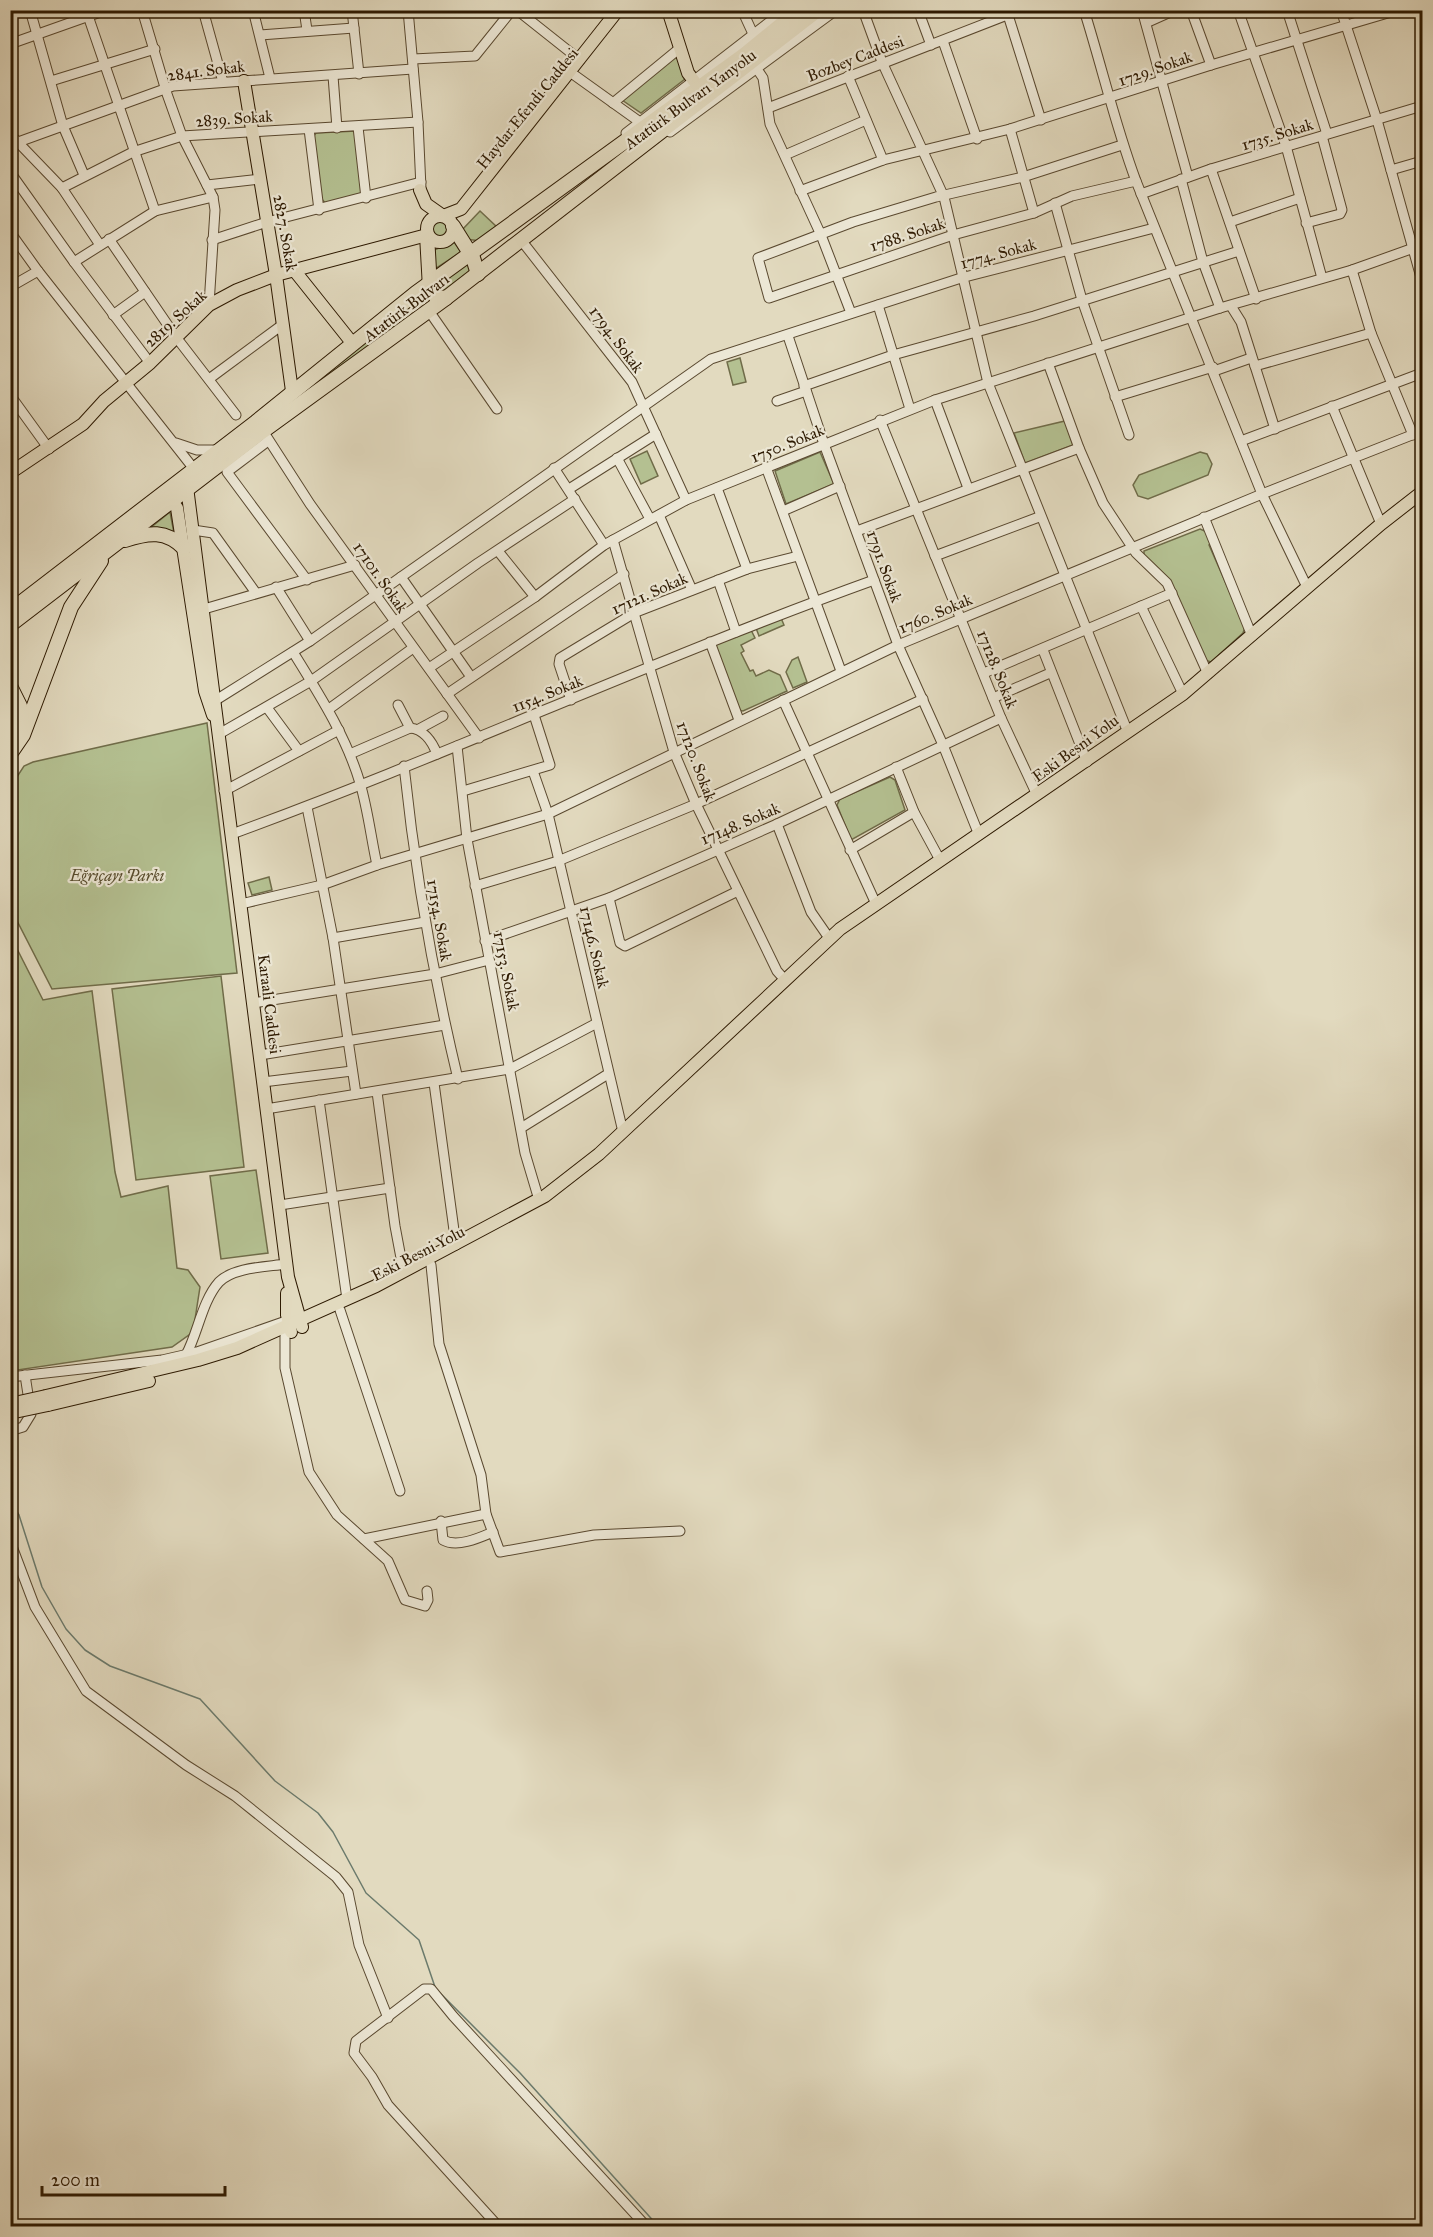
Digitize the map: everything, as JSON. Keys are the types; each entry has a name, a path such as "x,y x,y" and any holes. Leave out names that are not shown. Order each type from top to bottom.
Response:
{"highway":[{"name":"Atatürk Bulvarı","path":"10,611 431,282 799,10"},
{"name":"Atatürk Bulvarı","path":"10,625 187,487 265,436 560,209 754,65 818,10"},
{"path":"448,221 470,254 478,274"},
{"path":"427,232 432,293 436,297 446,298"},
{"path":"10,754 23,735 73,603 88,577 116,543 143,534 161,534 172,537 184,548"},
{"path":"10,686 17,697 20,716 10,744"}],"main road":[{"name":"Haydar Efendi Caddesi","path":"573,73 580,60 618,10"},
{"name":"Haydar Efendi Caddesi","path":"448,221 627,10"},
{"path":"668,10 688,73 694,81"},
{"path":"676,10 695,68 694,81"},
{"name":"2827. Sokak","path":"244,81 276,275 292,391"},
{"path":"421,186 426,204 448,221 451,235 444,242 434,241 427,232 421,186"},
{"path":"427,232 429,221 448,221"},
{"name":"2819. Sokak","path":"10,473 49,449 83,424 104,401 150,363 209,305 237,290 276,275 427,232"},
{"path":"294,270 353,344"},
{"name":"Karaali Caddesi","path":"187,487 216,700 224,791 232,834 280,1205 293,1328"},
{"name":"Eski Besni Yolu","path":"343,1305 539,1200 588,1164 829,938 940,860 1087,762 1127,730 1183,694 1381,524 1422,492"},
{"name":"Karaali Caddesi","path":"171,500 177,508 205,691 219,734"},
{"name":"Eski Besni Yolu","path":"47,1401 213,1365 431,1265 523,1218 580,1179 706,1061 741,1022"},
{"path":"10,1404 47,1401"},
{"path":"10,1413 47,1401"}],"street":[{"path":"30,10 63,126 84,175"},
{"path":"10,44 87,13 106,10"},
{"path":"142,10 182,136 213,197 209,305"},
{"path":"203,10 223,82"},
{"path":"253,10 270,78"},
{"path":"304,10 306,30"},
{"path":"352,10 358,74"},
{"path":"212,240 267,222 421,186 408,10"},
{"name":"2841. Sokak","path":"12,140 63,126 166,89 270,78 358,74 475,56 512,10"},
{"path":"517,10 580,60"},
{"path":"742,10 754,36"},
{"name":"Atatürk Bulvarı Yanyolu","path":"643,124 785,10"},
{"name":"Atatürk Bulvarı Yanyolu","path":"754,65 836,10"},
{"path":"863,10 882,62 921,152 944,197 961,278 988,383 1039,517 1127,730"},
{"path":"918,10 931,45"},
{"name":"Bozbey Caddesi","path":"768,108 1020,10"},
{"path":"1084,10 1112,98 1122,145 1154,228 1262,494 1307,587"},
{"path":"1142,10 1185,178 1203,262 1220,308"},
{"path":"1146,23 1175,10"},
{"path":"1191,10 1211,65"},
{"path":"1238,10 1286,147 1322,278"},
{"path":"1287,10 1324,135 1342,210 1340,214 1306,223"},
{"path":"1341,10 1377,120 1422,280"},
{"name":"1729. Sokak","path":"800,191 883,160 977,139 1253,52 1398,10"},
{"path":"87,13 117,107 156,211"},
{"path":"1008,15 1041,120"},
{"path":"260,35 354,27"},
{"path":"943,41 977,139"},
{"path":"613,103 680,48"},
{"path":"51,81 102,63 154,49"},
{"path":"754,65 763,78 770,124 821,235 851,313"},
{"path":"573,73 643,124"},
{"path":"333,76 337,129"},
{"path":"849,76 883,160"},
{"name":"1735. Sokak","path":"1141,194 1185,178 1422,106"},
{"path":"785,155 866,120"},
{"name":"2839. Sokak","path":"62,188 133,152 182,136 337,129 418,122"},
{"path":"358,127 366,198"},
{"path":"309,129 319,210"},
{"path":"1010,129 1034,213"},
{"path":"12,140 62,188 99,245"},
{"path":"821,235 853,222 1023,177 1122,145"},
{"path":"1391,170 1422,161"},
{"path":"1211,170 1256,299"},
{"path":"10,172 112,315 150,363"},
{"path":"207,185 260,179"},
{"name":"1788. Sokak","path":"821,235 758,258 769,298 953,235 1034,213 1072,196 1136,181"},
{"path":"74,262 156,211 213,197"},
{"path":"1230,222 1300,198"},
{"path":"1055,203 1082,300 1129,435"},
{"name":"1774. Sokak","path":"216,700 310,641 711,359 788,336 961,278 1154,228"},
{"path":"10,232 194,469"},
{"path":"109,239 176,338 236,415"},
{"name":"1794. Sokak","path":"521,240 632,382 686,500"},
{"name":"1750. Sokak","path":"429,668 535,597 604,545 686,500 880,420 935,400 1220,308 1352,270 1422,245"},
{"path":"777,400 893,355 976,333 1239,251"},
{"path":"1352,270 1371,333 1413,435"},
{"path":"10,287 38,271"},
{"path":"112,315 145,292"},
{"path":"878,305 910,410"},
{"path":"1231,306 1241,322 1275,429"},
{"path":"429,311 497,409"},
{"path":"209,379 282,325"},
{"path":"1115,397 1213,369 1253,362 1371,333"},
{"name":"1791. Sokak","path":"788,336 824,444 898,645 943,745 979,835"},
{"path":"1048,363 1079,448 1103,503 1132,547 1167,583 1208,674"},
{"path":"1241,441 1422,373"},
{"path":"10,395 49,449"},
{"path":"935,400 968,488"},
{"path":"1332,406 1381,524"},
{"name":"17128. Sokak","path":"880,420 1001,718 1037,795"},
{"name":"1760. Sokak","path":"241,904 322,885 377,865 548,814 898,645 1204,517 1422,431"},
{"path":"569,489 656,434"},
{"path":"265,436 227,472 307,580"},
{"name":"17101. Sokak","path":"265,436 395,623 479,738"},
{"path":"173,442 197,450 220,449"},
{"path":"857,531 1079,448"},
{"path":"617,458 655,517 692,590"},
{"path":"554,468 604,545"},
{"path":"766,468 841,671"},
{"path":"783,511 840,486"},
{"path":"717,488 747,569"},
{"path":"219,734 268,709 311,681 478,563 575,499"},
{"path":"935,556 1039,517"},
{"path":"1204,517 1252,636"},
{"path":"193,530 213,533 256,593"},
{"name":"17120. Sokak","path":"613,540 636,612 674,752 696,804 777,971 786,980"},
{"path":"498,551 535,597"},
{"name":"17121. Sokak","path":"571,700 559,664 560,658 636,612 747,569 798,556"},
{"path":"204,609 355,565"},
{"path":"447,694 624,574"},
{"path":"401,577 471,677"},
{"path":"718,580 736,632"},
{"name":"1154. Sokak","path":"232,834 307,807 404,766 479,738 710,642 874,580"},
{"path":"276,587 310,641"},
{"path":"984,673 1043,650 1086,628 1172,593"},
{"path":"1141,606 1183,694"},
{"path":"710,642 739,720"},
{"path":"328,709 413,648"},
{"path":"1043,650 1050,674 1087,762"},
{"path":"293,652 328,709 350,754 360,784 377,865"},
{"path":"993,698 1050,674"},
{"path":"475,886 558,861 696,804 923,699"},
{"path":"783,700 876,904"},
{"path":"398,705 414,729 437,754"},
{"path":"268,709 299,751"},
{"path":"463,791 550,765 534,715"},
{"path":"350,754 443,716"},
{"name":"17148. Sokak","path":"485,941 609,898 718,848 777,824 1001,718"},
{"path":"224,791 339,730"},
{"name":"17153. Sokak","path":"457,746 467,840 475,886 530,1175 539,1200"},
{"name":"17154. Sokak","path":"404,766 413,856 445,1025 458,1079"},
{"path":"897,767 914,812 940,860"},
{"name":"17146. Sokak","path":"533,771 548,814 623,1132"},
{"path":"307,807 333,938 356,1094"},
{"path":"850,850 914,812"},
{"path":"777,824 811,912 829,938"},
{"path":"609,898 620,943 625,946 738,891"},
{"path":"333,938 425,922"},
{"path":"253,1004 435,974 489,960"},
{"path":"267,1109 510,1069 597,1023"},
{"path":"260,1055 445,1025"},
{"path":"263,1082 352,1071"},
{"path":"521,1128 608,1074"},
{"path":"434,1083 456,1245"},
{"path":"377,1092 401,1258 406,1270"},
{"path":"319,1100 343,1305 400,1491"},
{"path":"280,1205 390,1188"},
{"path":"186,1354 209,1299 219,1283 245,1270 286,1264"},
{"path":"431,1265 439,1344 481,1475 486,1514 500,1552 594,1535 680,1531"},
{"path":"10,1377 162,1360 293,1328 285,1368 309,1472 338,1515 388,1562 405,1600 425,1606 428,1600 427,1591"},
{"path":"10,1431 22,1427 31,1414 25,1375"},
{"path":"364,1539 441,1521 466,1520 486,1514"},
{"path":"441,1521 443,1540 448,1543 478,1539 493,1532"},
{"path":"10,1541 35,1607 86,1691 186,1765 235,1796 336,1877 348,1892 359,1945 388,2018"},
{"path":"498,2226 388,2105 372,2077 354,2053 356,2041 424,1989 431,1989 646,2226"}],"green space":[{"path":"677,56 685,79 641,113 622,100"},
{"path":"356,131 364,196 326,204 321,198 313,137 316,133"},
{"path":"480,211 499,229 481,241 465,239 462,230"},
{"path":"440,221 448,229 440,237 432,229"},
{"path":"454,242 461,252 435,269 434,250"},
{"path":"467,263 472,270 446,293 440,291 438,285"},
{"path":"406,307 413,318 131,522"},
{"path":"740,358 746,382 733,385 727,362"},
{"path":"1065,421 1073,445 1025,463 1014,433"},
{"path":"647,451 658,476 641,484 630,459"},
{"path":"820,452 834,484 786,504 775,471"},
{"path":"1200,452 1207,454 1212,464 1208,475 1148,499 1138,496 1133,485 1139,475"},
{"path":"170,512 174,533 149,529"},
{"path":"1200,529 1207,532 1211,543 1209,545 1245,627 1243,633 1211,662 1205,660 1170,580 1144,555 1144,551"},
{"path":"781,618 784,625 759,636 756,628"},
{"path":"751,630 755,638 741,645 744,651 741,653 750,671 753,670 756,676 769,670 780,675 787,691 743,711 738,710 715,644"},
{"path":"798,657 807,682 793,688 786,672 792,660"},
{"name":"Eğriçayı Parkı","path":"207,723 237,973 52,989 11,909 11,786 24,766 33,762"},
{"path":"890,777 895,780 905,810 851,840 837,805 840,799"},
{"path":"269,877 272,890 252,895 248,883"},
{"path":"10,935 43,1000 92,991 115,1172 121,1197 168,1186 177,1268 188,1270 200,1287 193,1332 172,1347 11,1371"},
{"path":"221,976 244,1167 136,1180 112,989"},
{"path":"256,1170 268,1253 221,1259 210,1176"}],"waterway":[{"path":"10,1500 19,1515 42,1587 66,1629 85,1650 110,1666 200,1699 275,1781 318,1813 333,1832 366,1893 419,1940 435,1987"},
{"path":"440,1993 520,2073 658,2226"}]}
